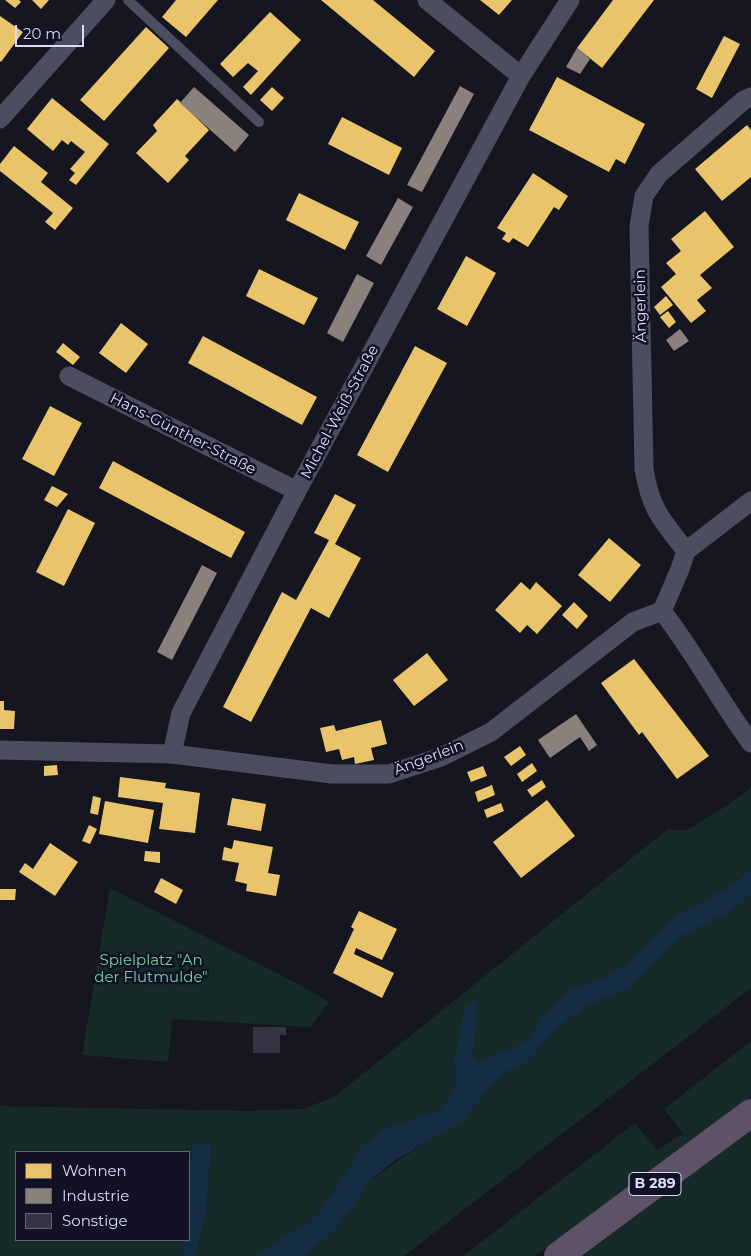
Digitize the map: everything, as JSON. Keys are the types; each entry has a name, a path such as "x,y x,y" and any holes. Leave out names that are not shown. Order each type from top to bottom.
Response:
{"highway":[{"name":"B 289","path":"558,1256 751,1113"}],"street":[{"path":"0,119 106,0"},
{"path":"427,0 521,76"},
{"name":"Michel-Weiß-Straße","path":"172,754 181,713 297,492 521,76 570,0"},
{"name":"Ängerlein","path":"686,551 655,510 648,492 644,469 639,226 644,196 660,174 744,100 751,97"},
{"name":"Hans-Günther-Straße","path":"70,376 297,492"},
{"path":"751,501 686,551 662,611 685,640 733,718 751,743"},
{"name":"Ängerlein","path":"0,750 172,754 332,774 389,774 441,757 490,732 633,622 662,611"}],"lane":[{"path":"128,0 258,122"}],"green space":[{"path":"751,787 751,868 732,885 679,913 649,939 630,960 607,976 572,989 540,1017 530,1037 512,1050 500,1051 478,1063 473,1058 473,1034 454,1061 455,1088 440,1109 383,1130 360,1147 341,1181 314,1218 254,1256 195,1256 206,1214 212,1143 192,1142 190,1165 190,1151 15,1151 15,1241 183,1241 182,1256 0,1256 0,1106 248,1111 303,1109 334,1097 668,829 685,831 731,803"},
{"name":"Spielplatz \"An der Flutmulde\"","path":"110,888 300,985 329,1002 310,1027 172,1019 168,1062 82,1055"},
{"path":"751,894 751,988 404,1256 304,1256 332,1234 356,1204 366,1183 426,1142 479,1100 490,1086 508,1071 527,1063 550,1036 568,1020 587,1006 630,988 681,937 732,911"},
{"path":"751,1041 751,1096 535,1256 463,1256 635,1123 657,1150 683,1134 664,1109"},
{"path":"751,1131 751,1256 582,1256"}],"water":[{"path":"751,868 751,894 732,911 681,937 630,988 587,1006 568,1020 550,1036 527,1063 508,1071 490,1086 464,1120 396,1160 366,1183 356,1204 332,1234 304,1256 254,1256 314,1218 341,1181 360,1147 382,1130 440,1109 455,1088 454,1061 465,1008 477,999 473,1058 478,1063 500,1051 512,1049 530,1037 540,1017 572,989 607,976 630,960 649,939 679,913 732,885"},
{"path":"192,1142 212,1143 206,1214 195,1256 182,1256 183,1241 190,1241 190,1165"}],"building: Wohnen":[{"path":"5,0 19,0 21,2 15,8"},
{"path":"32,0 49,0 41,9"},
{"path":"176,0 218,0 186,37 162,17"},
{"path":"321,0 373,0 435,51 414,77"},
{"path":"480,0 512,0 499,15"},
{"path":"613,0 654,0 602,68 577,48"},
{"path":"270,12 301,40 251,95 243,87 258,71 248,63 233,77 220,64"},
{"path":"0,16 23,32 1,62 0,61"},
{"path":"146,27 169,48 104,121 80,100"},
{"path":"724,36 740,44 712,98 696,89"},
{"path":"557,77 645,124 625,164 616,159 609,172 529,130"},
{"path":"272,87 284,98 272,111 260,100"},
{"path":"52,98 109,144 76,185 69,180 75,173 70,169 85,152 71,141 68,145 62,140 53,151 27,129"},
{"path":"177,99 209,130 185,156 189,160 168,183 136,153 157,131 153,125"},
{"path":"342,117 402,148 389,175 328,144"},
{"path":"747,125 751,130 751,177 722,201 695,169"},
{"path":"14,146 48,173 41,182 73,208 55,230 45,222 53,213 0,171 0,164"},
{"path":"533,173 568,196 559,210 554,207 528,247 513,238 509,243 502,239 506,233 497,228"},
{"path":"299,193 359,222 345,250 286,220"},
{"path":"705,211 734,247 700,275 712,288 697,300 706,311 691,323 661,287 676,274 666,263 681,251 671,239"},
{"path":"466,256 496,273 467,326 437,309"},
{"path":"259,269 318,298 304,325 246,296"},
{"path":"666,296 673,305 660,315 654,307"},
{"path":"668,311 676,322 669,328 660,317"},
{"path":"121,323 148,344 126,373 99,353"},
{"path":"203,336 317,397 302,425 188,363"},
{"path":"63,343 80,357 73,365 56,352"},
{"path":"415,346 447,363 388,472 357,455"},
{"path":"50,406 82,423 54,476 22,459"},
{"path":"113,461 245,532 231,558 99,488"},
{"path":"52,486 68,494 57,507 44,500"},
{"path":"335,494 356,505 335,544 361,558 329,618 311,608 251,722 223,707 282,592 296,600 329,540 314,533"},
{"path":"68,509 95,523 64,586 36,572"},
{"path":"609,538 641,565 610,602 578,575"},
{"path":"521,582 530,590 536,582 562,606 537,634 527,625 520,633 495,610"},
{"path":"574,602 588,616 577,629 562,615"},
{"path":"427,653 448,680 414,706 393,680"},
{"path":"634,659 709,756 677,779 642,732 639,735 601,683"},
{"path":"0,701 4,701 4,710 15,711 14,729 0,729"},
{"path":"381,720 387,744 371,748 374,760 355,764 354,757 342,760 339,749 326,752 320,728 334,725 336,731"},
{"path":"520,746 526,755 511,766 504,757"},
{"path":"532,763 537,771 522,782 517,774"},
{"path":"57,765 58,775 44,776 44,766"},
{"path":"483,766 487,776 471,782 467,772"},
{"path":"120,777 166,783 165,788 200,793 195,833 159,829 163,803 118,797"},
{"path":"542,780 546,787 532,797 527,790"},
{"path":"492,785 495,795 478,802 475,792"},
{"path":"93,796 101,798 98,815 90,813"},
{"path":"232,798 266,804 261,831 227,825"},
{"path":"547,800 575,836 521,878 493,842"},
{"path":"105,801 154,810 148,843 99,834"},
{"path":"501,803 504,811 487,818 484,810"},
{"path":"89,825 97,829 90,844 82,841"},
{"path":"234,840 273,847 268,873 280,875 276,896 246,891 247,884 235,881 239,863 222,860 224,847 232,849"},
{"path":"50,843 78,862 55,896 19,872 25,863 33,869"},
{"path":"145,851 160,852 160,863 144,861"},
{"path":"161,878 183,890 176,904 154,892"},
{"path":"0,889 16,889 15,900 0,900"},
{"path":"359,911 397,929 382,960 356,948 354,954 394,973 382,998 333,973 354,929 351,927"}],"building: Industrie":[{"path":"577,48 590,59 580,74 566,67"},
{"path":"460,86 474,94 422,192 407,185"},
{"path":"194,87 249,135 235,152 180,103"},
{"path":"398,198 413,207 381,265 366,256"},
{"path":"357,274 374,283 343,342 327,333"},
{"path":"680,329 689,341 674,351 666,340"},
{"path":"202,565 217,573 172,660 157,652"},
{"path":"576,714 597,745 589,751 580,737 550,758 538,740"}],"building: Sonstige":[{"path":"253,1027 286,1027 286,1035 280,1035 280,1053 253,1053"}]}
